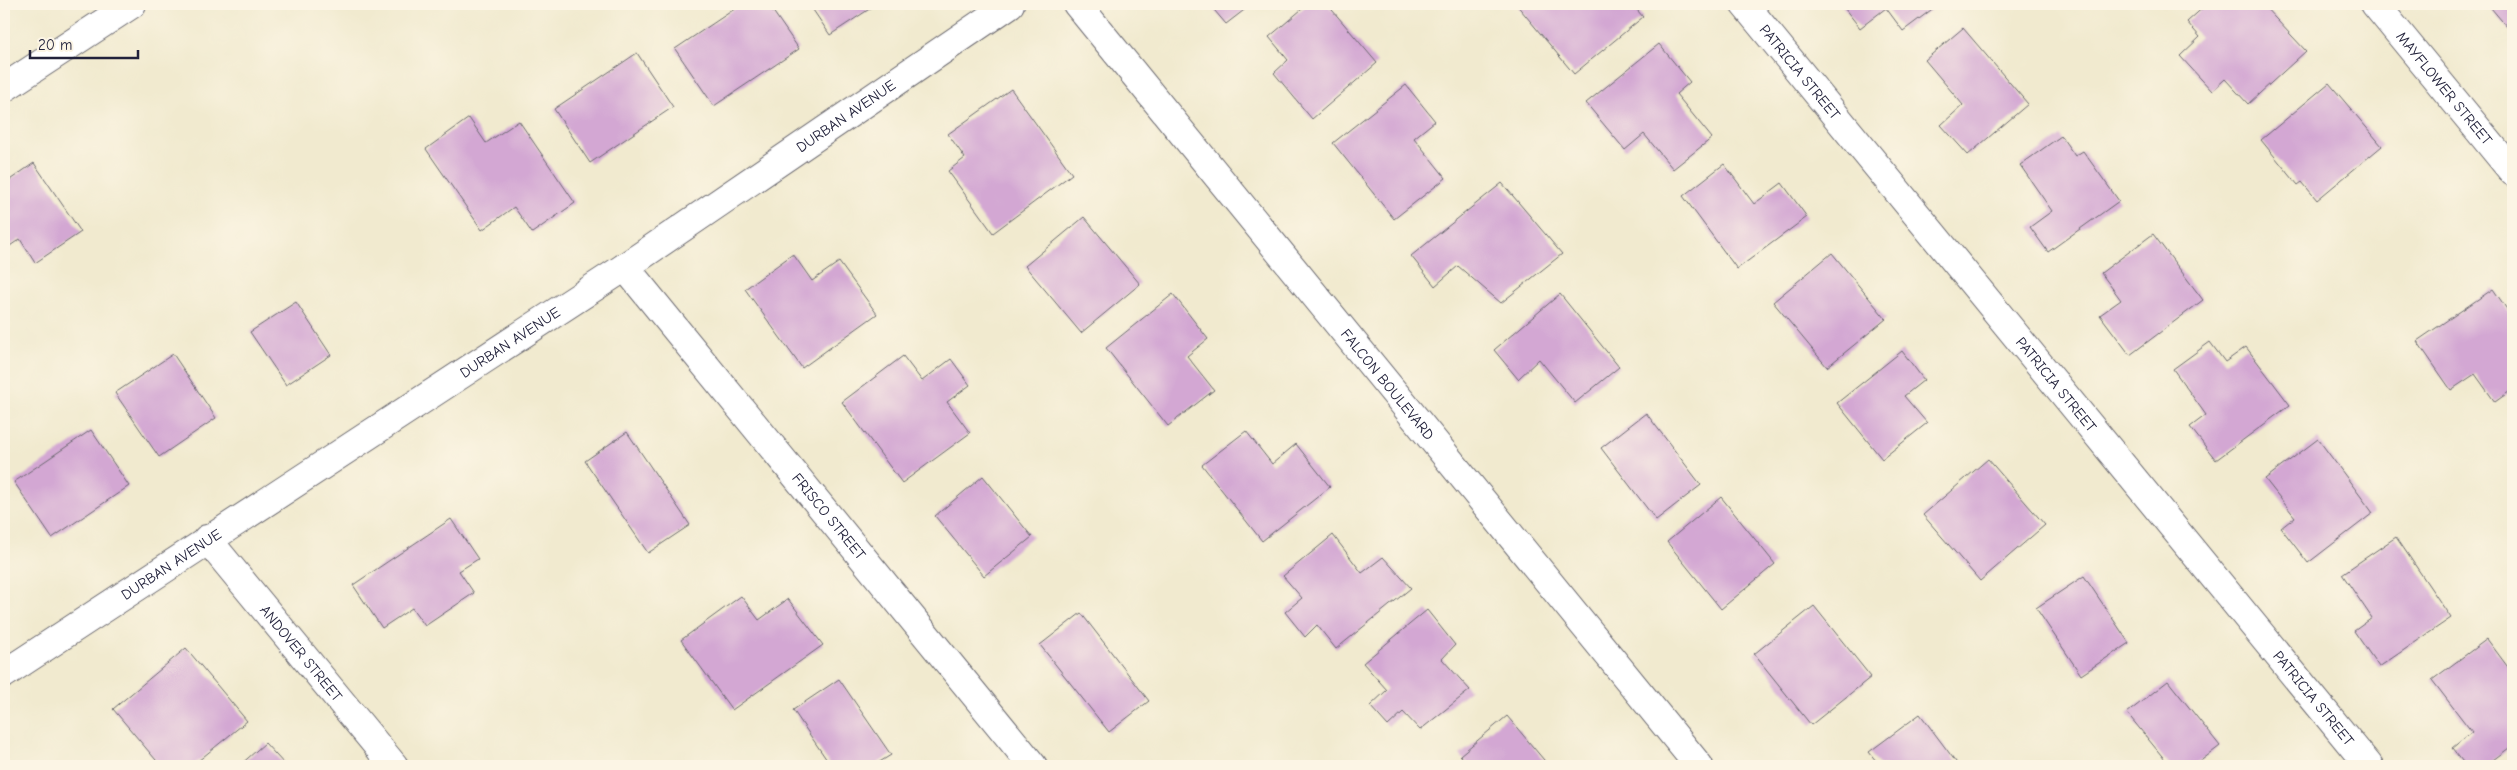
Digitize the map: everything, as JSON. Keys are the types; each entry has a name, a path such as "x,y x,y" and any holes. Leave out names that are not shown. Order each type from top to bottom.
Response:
{"street":[{"path":"4,88 132,4"},
{"name":"DURBAN AVENUE","path":"4,674 207,539 625,267 1010,4"},
{"name":"FALCON BOULEVARD","path":"1077,4 1699,766"},
{"name":"PATRICIA STREET","path":"1744,4 2369,766"},
{"name":"MAYFLOWER STREET","path":"2376,4 2513,172"},
{"name":"FRISCO STREET","path":"625,267 1033,766"},
{"name":"ANDOVER STREET","path":"207,539 394,766"}],"building":[{"path":"742,4 768,4 799,49 714,106 675,49"},
{"path":"809,4 877,4 830,35"},
{"path":"1209,4 1252,4 1226,24"},
{"path":"1308,4 1327,4 1377,63 1312,119 1274,73 1288,60 1269,37"},
{"path":"1516,4 1632,4 1643,17 1574,74"},
{"path":"1841,4 1939,4 1903,31 1886,8 1860,28"},
{"path":"2207,4 2262,4 2306,51 2248,104 2225,79 2212,91 2180,56 2200,37 2187,22"},
{"path":"2495,4 2513,4 2513,34 2491,8"},
{"path":"1963,28 2028,104 1968,155 1941,125 1963,105 1925,60"},
{"path":"1659,44 1690,82 1676,94 1712,138 1673,169 1644,134 1625,150 1586,103"},
{"path":"637,53 673,107 590,163 554,109"},
{"path":"2329,83 2382,146 2317,200 2302,182 2298,185 2261,140"},
{"path":"1406,85 1435,121 1414,138 1446,178 1394,219 1333,143"},
{"path":"1011,89 1072,174 993,233 948,171 965,158 948,134"},
{"path":"469,118 486,143 519,121 575,203 532,233 514,207 482,230 426,149"},
{"path":"2061,136 2075,156 2083,151 2119,201 2048,252 2030,227 2052,211 2020,165"},
{"path":"34,163 81,232 35,263 20,239 4,250 4,184"},
{"path":"1724,164 1754,204 1782,183 1807,217 1737,269 1683,196"},
{"path":"1502,183 1562,254 1501,303 1458,266 1435,286 1411,256"},
{"path":"1084,217 1140,284 1081,333 1025,266"},
{"path":"2153,234 2203,300 2130,355 2100,315 2121,300 2101,273"},
{"path":"1832,253 1886,319 1827,367 1773,302"},
{"path":"793,254 812,281 839,262 877,314 802,368 745,289"},
{"path":"2493,289 2513,318 2513,389 2495,402 2475,374 2451,390 2417,341"},
{"path":"1173,294 1208,339 1187,356 1214,390 1168,426 1106,348"},
{"path":"1560,294 1619,367 1575,403 1539,359 1518,379 1494,350"},
{"path":"296,302 331,355 286,385 250,332"},
{"path":"2210,342 2225,362 2246,347 2290,405 2216,460 2190,427 2206,415 2173,369"},
{"path":"1902,351 1924,380 1904,396 1927,423 1882,459 1837,403"},
{"path":"173,354 216,418 159,457 115,393"},
{"path":"903,356 922,381 951,359 970,385 947,402 970,433 902,483 842,402"},
{"path":"1646,413 1701,485 1656,520 1601,448"},
{"path":"91,430 129,486 52,538 14,482"},
{"path":"1246,431 1272,464 1296,444 1330,487 1262,541 1202,465"},
{"path":"627,432 690,525 648,553 585,461"},
{"path":"2318,439 2373,513 2308,563 2281,528 2295,517 2265,479"},
{"path":"1988,459 2045,525 1980,581 1923,515"},
{"path":"983,476 1032,537 984,576 935,516"},
{"path":"1721,497 1775,564 1721,609 1667,542"},
{"path":"451,519 478,559 459,571 474,593 425,626 412,608 382,628 353,585"},
{"path":"1333,535 1362,573 1383,557 1411,588 1336,649 1317,625 1305,637 1285,612 1302,598 1283,576"},
{"path":"2396,537 2451,618 2379,667 2354,631 2372,618 2342,574"},
{"path":"2084,576 2129,643 2081,675 2036,608"},
{"path":"741,596 759,620 788,599 823,645 732,710 681,640"},
{"path":"1814,606 1871,677 1811,725 1754,654"},
{"path":"1427,610 1455,645 1442,659 1470,690 1420,730 1403,712 1388,726 1370,706 1387,690 1363,663"},
{"path":"1081,613 1149,701 1109,732 1040,645"},
{"path":"2487,639 2513,674 2513,745 2485,766 2466,766 2452,748 2472,732 2432,680"},
{"path":"186,648 247,721 192,766 161,766 113,709"},
{"path":"839,679 891,755 873,766 831,766 793,710"},
{"path":"2168,681 2220,746 2194,766 2170,766 2127,713"},
{"path":"1920,714 1959,766 1880,766 1869,752"},
{"path":"1507,716 1549,766 1470,766 1460,755"},
{"path":"265,743 286,766 239,766"}]}
